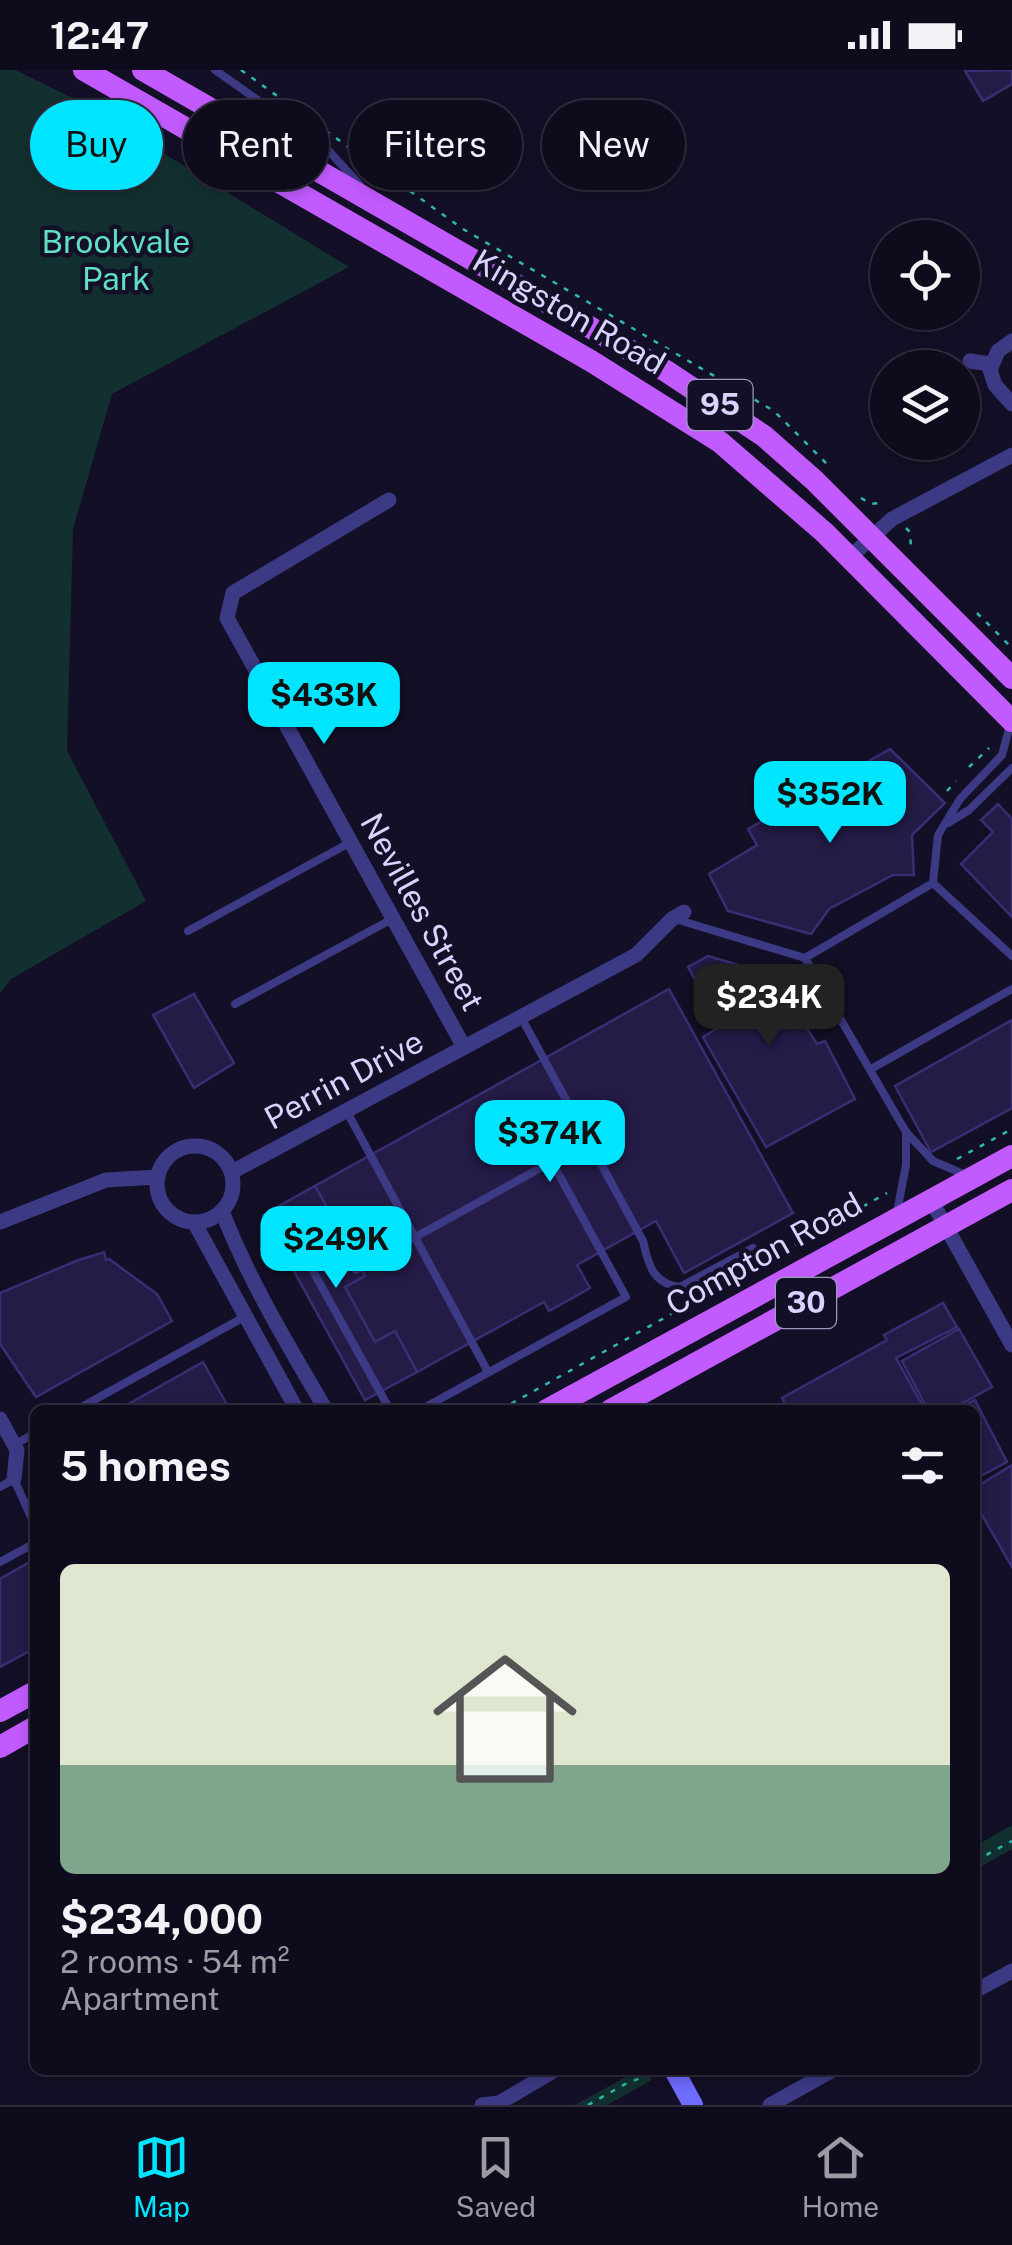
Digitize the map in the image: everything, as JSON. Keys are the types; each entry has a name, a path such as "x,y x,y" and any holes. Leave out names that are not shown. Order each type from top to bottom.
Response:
{"main road":[{"name":"Kingston Road","path":"143,70 704,394 777,447 1012,678"},
{"name":"Kingston Road","path":"89,71 666,405 744,460 850,557 1012,721"},
{"name":"Compton Road","path":"556,1405 1012,1156"},
{"name":"Compton Road","path":"620,1405 1012,1190"},
{"path":"0,1711 30,1695"},
{"path":"0,1747 30,1731"},
{"path":"677,2075 693,2105"}],"street":[{"path":"1012,342 990,364 995,385 1012,404"},
{"path":"980,362 990,364"},
{"path":"850,557 901,513 1010,451"},
{"name":"Nevilles Street","path":"389,500 233,593 228,618 464,1047"},
{"name":"Perrin Drive","path":"232,1172 636,955 678,915"},
{"path":"191,1146 215,1151 232,1172 232,1194 214,1217 194,1222 180,1219 163,1205 158,1177 170,1156 191,1146"},
{"path":"0,1222 106,1180 158,1177"},
{"path":"931,1200 1012,1346"},
{"path":"222,1211 272,1316 323,1405"},
{"path":"194,1222 294,1405"},
{"path":"0,1419 17,1450 7,1483"},
{"path":"980,1989 1012,1971"},
{"path":"482,2105 499,2103 547,2075"},
{"path":"770,2105 824,2075"}],"lane":[{"name":"Kingston Road","path":"215,70 328,150 375,203"},
{"path":"933,883 936,843 960,799 1002,754 1012,721"},
{"path":"948,822 969,810 1012,768"},
{"path":"188,931 351,842"},
{"path":"933,883 1012,956"},
{"path":"805,958 933,883"},
{"path":"678,915 805,958 906,1132 933,1161 972,1178"},
{"path":"235,1004 394,918"},
{"path":"872,1069 1012,989"},
{"path":"521,1016 643,1240 648,1265 662,1282 680,1287 753,1248"},
{"path":"346,1110 488,1372"},
{"path":"896,1219 906,1165 906,1132"},
{"path":"356,1270 588,1141"},
{"path":"429,1405 626,1297 552,1162"},
{"path":"288,1226 387,1405"},
{"path":"85,1405 246,1316"},
{"path":"14,1444 30,1436"},
{"path":"7,1483 30,1518"},
{"path":"0,1562 30,1545"}],"path":[{"path":"241,70 463,229 774,410 837,474"},
{"path":"862,499 880,503"},
{"path":"905,528 910,532 909,546 922,559"},
{"path":"974,610 1012,648"},
{"path":"969,767 990,748"},
{"path":"947,790 956,782"},
{"path":"951,1162 1012,1129"},
{"path":"509,1405 893,1190"},
{"path":"980,1858 1012,1841"},
{"path":"588,2105 648,2075"}],"green space":[{"name":"Brookvale Park","path":"0,70 15,70 77,100 30,100 30,190 163,190 163,153 183,165 183,190 224,190 349,267 112,394 73,529 67,751 146,901 11,979 0,993"},
{"path":"1012,1825 1012,1849 980,1867 980,1843"},
{"path":"629,2075 649,2075 652,2080 607,2105 575,2105"}],"building":[{"path":"1012,70 1012,84 983,101 965,71"},
{"path":"890,749 945,803 912,835 914,875 893,875 829,909 811,934 728,911 709,874 757,845 748,829"},
{"path":"998,804 1012,819 1012,917 961,864 993,832 981,820"},
{"path":"708,956 796,982 804,1024 817,1044 825,1041 855,1099 766,1147 703,1037 721,1026 688,967"},
{"path":"669,989 793,1213 684,1273 656,1221 577,1265 590,1288 549,1311 544,1302 417,1372 395,1331 375,1342 345,1287 365,1276 315,1186"},
{"path":"194,994 234,1063 194,1088 153,1015"},
{"path":"1012,1020 1012,1108 931,1152 895,1086"},
{"path":"315,1186 365,1276 345,1287 375,1342 395,1331 417,1372 365,1400 263,1215"},
{"path":"104,1252 106,1260 157,1294 172,1321 36,1397 0,1344 0,1293"},
{"path":"943,1303 957,1327 896,1358 922,1405 786,1405 782,1398 887,1340 884,1335"},
{"path":"959,1329 992,1387 959,1405 925,1405 902,1361"},
{"path":"203,1362 227,1405 127,1405"},
{"path":"980,1410 1007,1462 980,1476"},
{"path":"1012,1465 1012,1567 980,1512 980,1485"},
{"path":"30,1562 30,1651 0,1667 0,1579"}]}
